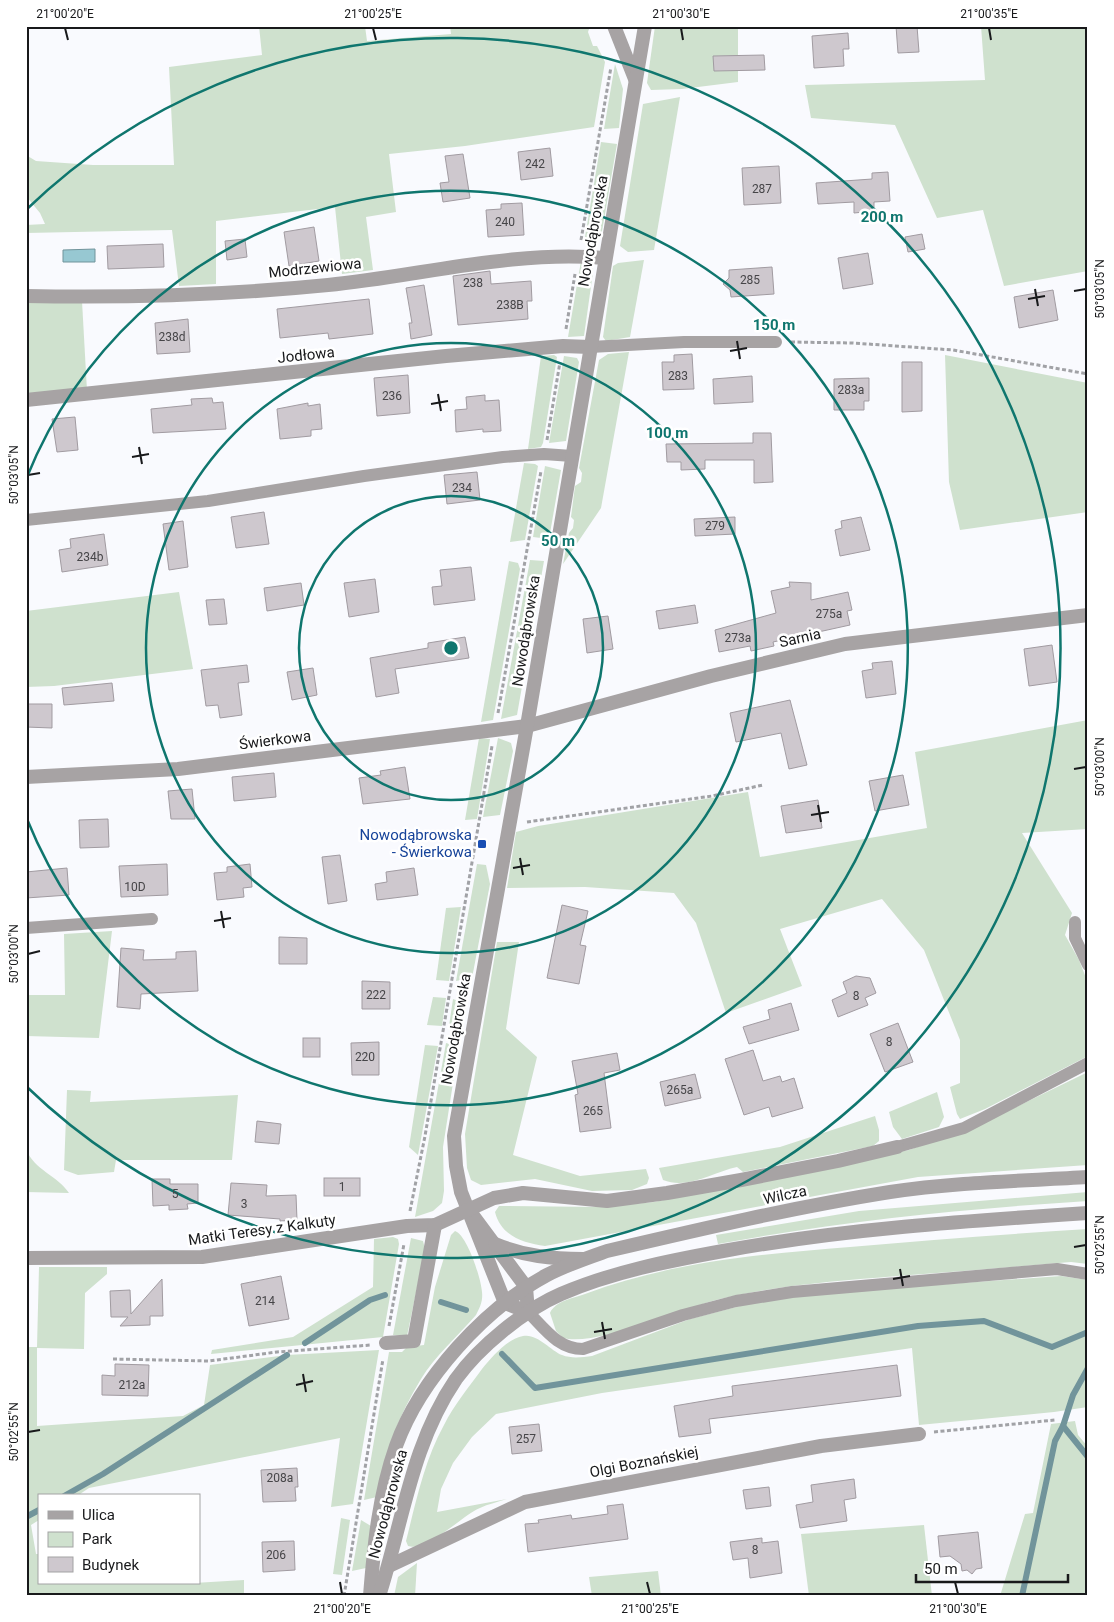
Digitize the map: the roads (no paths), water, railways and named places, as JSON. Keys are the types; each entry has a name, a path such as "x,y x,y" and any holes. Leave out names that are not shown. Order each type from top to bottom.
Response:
{"street":[{"path":"614,26 636,80"},
{"name":"Nowodąbrowska","path":"370,1596 376,1532 384,1489 396,1446 410,1414 425,1390 463,1342 505,1303 468,1209 456,1166 454,1136 527,726 645,26"},
{"name":"Modrzewiowa","path":"26,296 221,294 330,285 433,269 531,258 578,256 605,258"},
{"name":"Jodłowa","path":"26,400 446,356 563,346 590,347"},
{"name":"Sarnia","path":"527,726 712,676 846,644 1088,615"},
{"name":"Świerkowa","path":"26,777 178,769 527,726"},
{"name":"Matki Teresy z Kalkuty","path":"26,1258 202,1257 407,1226 435,1225 494,1198 523,1193 607,1201 667,1193 838,1162 897,1147"},
{"name":"Wilcza","path":"505,1303 526,1287 548,1274 583,1259 763,1216 892,1192 1088,1177"},
{"name":"Nowodąbrowska","path":"468,1209 526,1287"},
{"path":"528,1312 560,1294 612,1276 666,1262 785,1240 879,1228 1088,1213"},
{"path":"386,1343 414,1341 435,1225"},
{"path":"494,1244 514,1252 583,1259"},
{"path":"526,1287 528,1312"},
{"path":"505,1303 528,1312"},
{"name":"Nowodąbrowska","path":"380,1596 389,1566 403,1501 422,1442 438,1408 458,1377 487,1345 528,1312"},
{"name":"Olgi Boznańskiej","path":"389,1566 524,1502 821,1446 918,1434"}],"lane":[{"path":"590,347 684,342 776,342"},
{"path":"26,520 208,501 503,456 544,454 572,456"},
{"path":"26,928 152,919"},
{"path":"1075,922 1075,938 1088,965"},
{"path":"897,1147 964,1128 1088,1063"},
{"path":"528,1312 560,1344 572,1349 583,1349 683,1315 736,1301 792,1292 1057,1269 1088,1274"}],"water":[{"path":"95,249 95,262 63,262 63,250"}],"waterway":[{"path":"305,1343 370,1300 385,1295"},
{"path":"441,1302 466,1310"},
{"path":"502,1354 535,1388 918,1326 984,1321 1052,1347 1088,1332"},
{"path":"68,1494 103,1474 287,1355"},
{"path":"1022,1596 1055,1441 1063,1426 1073,1395 1088,1368"},
{"path":"1063,1426 1088,1457"},
{"path":"26,1517 38,1511"}],"place":[{"name":"Nowodąbrowska - Świerkowa","path":"482,844"}]}
